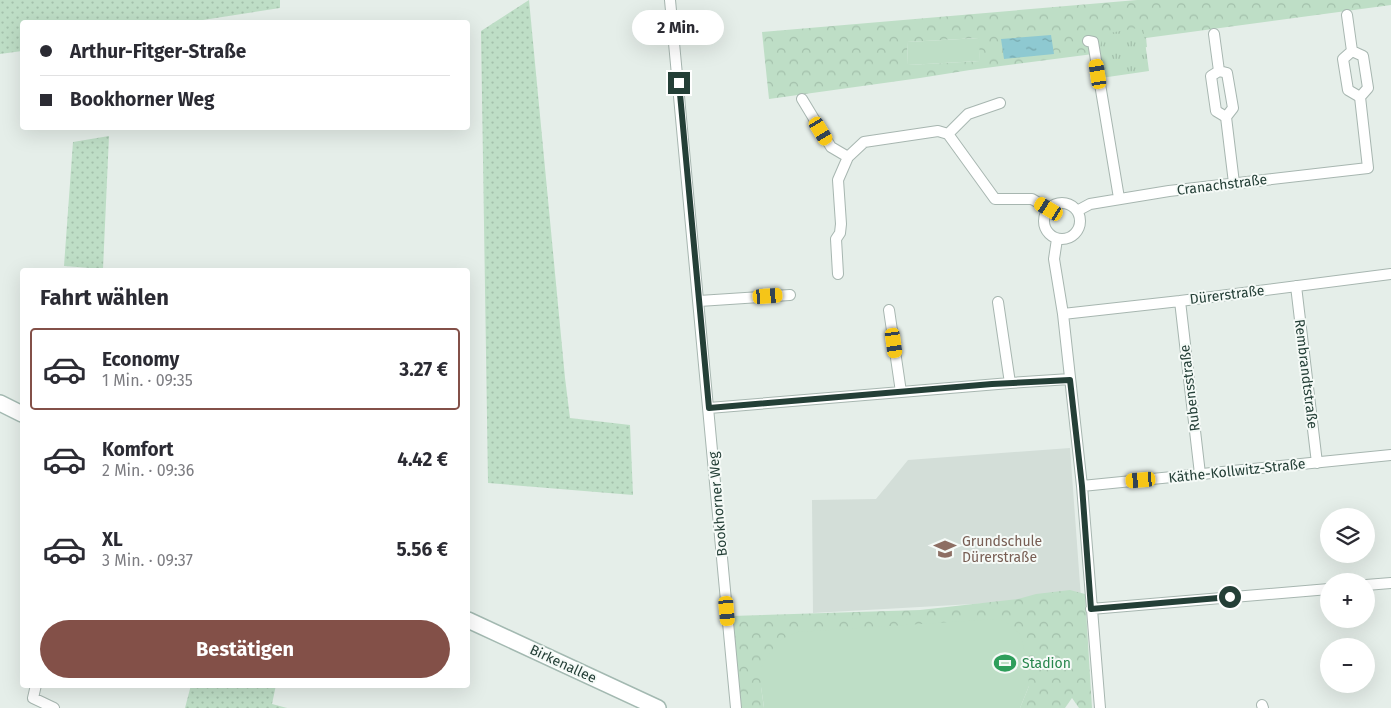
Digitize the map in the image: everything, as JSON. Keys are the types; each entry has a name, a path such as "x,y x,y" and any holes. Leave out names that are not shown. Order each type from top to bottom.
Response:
{"street":[{"name":"Bookhorner Weg","path":"670,0 736,708"},
{"path":"1347,14 1352,51"},
{"path":"1214,34 1219,71"},
{"path":"1088,41 1093,42 1119,198"},
{"path":"1352,51 1363,56 1368,88 1360,97 1348,90 1345,75 1343,59 1352,51"},
{"path":"1219,71 1226,74 1232,108 1226,117 1234,183"},
{"path":"1219,71 1211,76 1216,111 1226,117"},
{"name":"Cranachstraße","path":"1077,211 1090,204 1119,198 1368,168 1360,97"},
{"path":"802,100 831,147 848,157"},
{"path":"948,134 968,114 1000,103"},
{"path":"838,274 836,239 840,233 841,224 838,180 848,157 864,142 938,131 948,134 995,199 1032,198 1049,209"},
{"path":"1060,203 1073,206 1077,211 1081,223 1079,229 1070,238 1064,240 1052,237 1046,229 1044,218 1049,209 1060,203"},
{"path":"1058,239 1054,258 1063,314 1082,486 1100,708"},
{"name":"Dürerstraße","path":"1063,314 1391,274"},
{"name":"Rembrandtstraße","path":"1296,286 1317,463"},
{"path":"699,301 790,295"},
{"name":"Rubensstraße","path":"1180,301 1200,474"},
{"path":"998,302 1010,383"},
{"path":"889,310 901,392"},
{"path":"709,408 1010,383 1070,380"},
{"path":"0,403 20,413"},
{"name":"Käthe-Kollwitz-Straße","path":"1082,486 1391,455"},
{"path":"1375,584 1391,583"},
{"path":"1091,609 1320,589"},
{"name":"Birkenallee","path":"470,621 658,708"},
{"path":"35,688 33,698 54,708"}],"shaded area":[{"name":"Grundschule Dürerstraße","path":"1070,448 1081,598 813,613 812,500 876,499 908,460"}],"green space":[{"path":"0,0 280,0 280,8 203,20 20,20 20,51 0,54"},
{"path":"529,0 570,418 630,425 633,495 488,483 481,31"},
{"path":"1137,0 1391,0 1391,5 1146,38 1147,47 769,99 762,32","holes":["978,38 980,61 908,65 907,42"]},
{"path":"1143,27 1149,71 1101,78 1097,56 1104,34"},
{"path":"979,38 980,61 908,65 907,42"},
{"path":"109,136 103,268 64,266 73,142"},
{"path":"1070,590 1085,594 1092,708 1079,708 1072,698 1065,708 1020,708 1029,686 761,667 764,708 740,708 731,616 920,610 1018,599 1036,594"},
{"path":"997,619 1007,623 1020,634 1027,660 1029,686 1020,708 764,708 761,667 768,655 782,639 798,632"},
{"path":"190,688 275,688 272,704 287,708 185,708"}],"water":[{"path":"1051,35 1054,54 1004,59 1001,39"}],"place":[{"name":"Grundschule Dürerstraße","path":"945,549"},
{"name":"Stadion","path":"1005,663"}],"route":[{"path":"679,83 709,408 992,384 1070,380 1082,486 1091,609 1230,597"}]}
